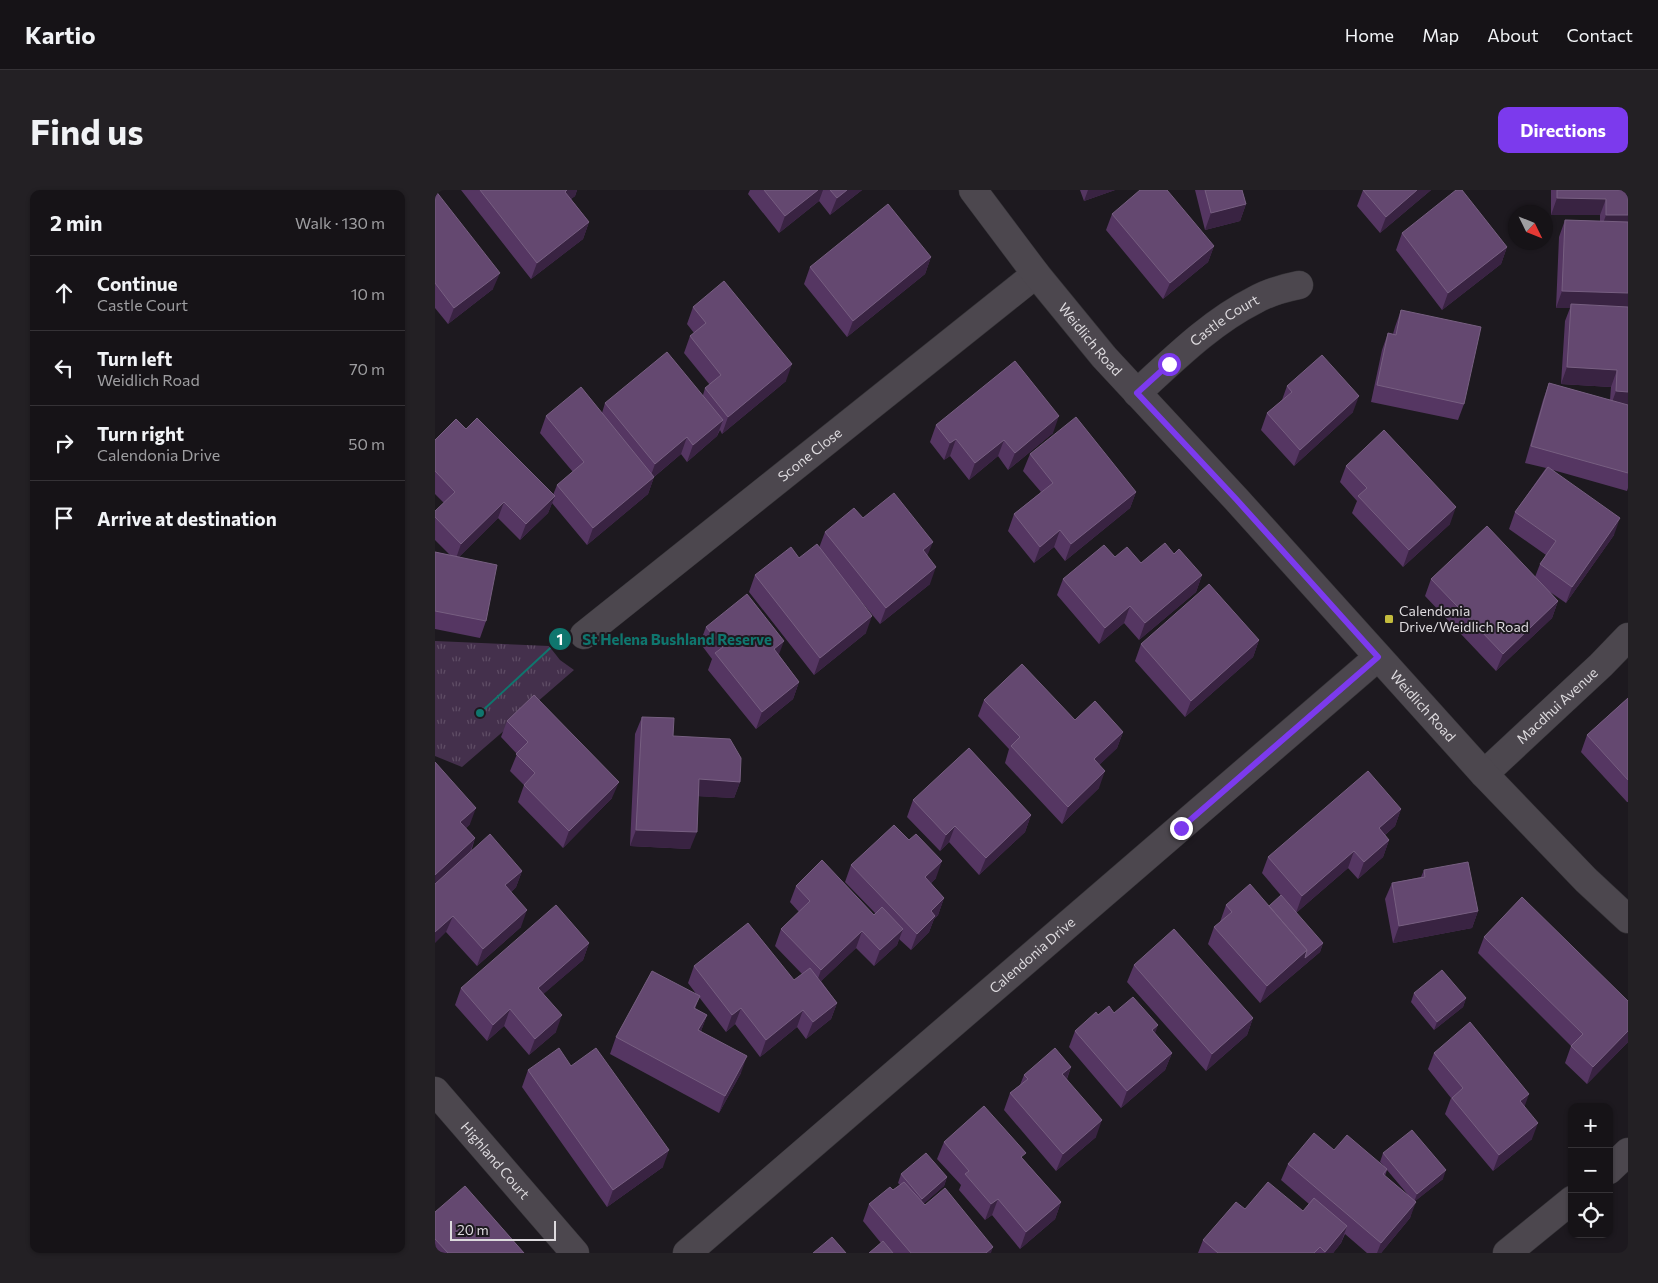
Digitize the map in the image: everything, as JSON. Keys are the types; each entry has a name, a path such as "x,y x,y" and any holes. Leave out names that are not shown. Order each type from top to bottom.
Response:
{"street":[{"name":"Weidlich Road","path":"973,190 1073,321 1137,393 1236,499 1484,774 1586,880 1628,919"},
{"name":"Scone Close","path":"584,635 1036,274"},
{"name":"Castle Court","path":"1137,393 1198,339 1236,310 1276,290 1299,285"},
{"name":"Macdhui Avenue","path":"1484,774 1601,665 1628,637"},
{"name":"Calendonia Drive","path":"687,1253 1378,657"},
{"name":"Highland Court","path":"435,1091 575,1253"},
{"path":"1613,1166 1628,1152"},
{"path":"1507,1253 1568,1203"}],"green space":[{"path":"435,641 549,646 560,660 574,670 462,767 435,756"}],"building":[{"path":"435,190 500,273 454,308 435,283"},
{"path":"480,190 567,190 565,192 589,222 537,263"},
{"path":"764,190 818,190 785,216"},
{"path":"830,190 847,190 837,198"},
{"path":"1140,190 1167,190 1214,246 1170,283 1112,214"},
{"path":"1205,190 1242,190 1246,204 1211,213"},
{"path":"1363,190 1417,190 1386,217"},
{"path":"1456,190 1462,190 1507,247 1448,293 1402,233"},
{"path":"1557,190 1628,190 1628,215 1606,215 1606,199 1557,198"},
{"path":"888,204 931,257 853,321 810,267"},
{"path":"1565,220 1628,222 1628,293 1562,291"},
{"path":"724,281 792,364 728,417 705,388 721,375 690,336 706,323 693,307"},
{"path":"1571,304 1628,307 1628,392 1616,391 1617,370 1567,367"},
{"path":"1401,310 1481,327 1464,404 1377,385 1388,333 1396,335"},
{"path":"667,352 723,420 693,445 687,437 655,464 605,403"},
{"path":"1322,355 1359,396 1300,450 1267,413 1292,392 1287,386"},
{"path":"1015,361 1059,416 1015,453 1004,440 975,463 956,439 950,443 936,425"},
{"path":"1549,383 1628,405 1628,473 1531,446"},
{"path":"581,387 654,477 593,528 557,485 584,462 546,416"},
{"path":"1076,417 1136,492 1071,544 1060,530 1040,547 1014,514 1053,483 1030,454"},
{"path":"477,418 555,496 526,524 504,502 461,544 435,517 435,511 455,492 435,471 435,440 456,419 466,429"},
{"path":"1384,430 1456,507 1409,550 1358,496 1367,488 1346,466"},
{"path":"1548,467 1620,518 1572,587 1540,564 1556,541 1515,512"},
{"path":"894,493 933,542 923,550 936,567 886,608 825,532 854,508 863,518"},
{"path":"1487,526 1558,601 1503,654 1431,579"},
{"path":"1165,543 1174,554 1179,549 1202,575 1145,623 1130,606 1105,628 1063,579 1104,545 1115,557 1127,547 1141,563"},
{"path":"817,544 872,616 820,658 755,575 791,547 799,558"},
{"path":"435,552 497,565 486,621 435,611"},
{"path":"1209,584 1259,640 1191,701 1141,644"},
{"path":"747,594 784,641 774,649 799,682 762,712 715,653 723,647 706,627"},
{"path":"1022,664 1075,720 1095,701 1123,732 1094,759 1105,771 1068,807 1011,746 1020,737 984,700"},
{"path":"534,695 619,782 569,831 524,785 535,773 516,754 528,742 507,721"},
{"path":"1628,698 1628,780 1587,735"},
{"path":"642,717 674,718 673,736 730,739 741,758 740,782 699,779 697,832 636,830"},
{"path":"969,748 1031,815 986,858 955,826 946,835 913,800"},
{"path":"435,762 476,808 460,822 475,838 435,875"},
{"path":"1368,771 1401,809 1379,828 1389,840 1364,862 1354,851 1302,896 1268,857"},
{"path":"894,825 909,840 916,834 942,861 925,877 944,898 931,911 935,916 917,934 851,865"},
{"path":"490,834 522,871 505,885 527,910 483,949 453,916 435,932 435,884"},
{"path":"822,860 874,915 882,907 903,929 880,950 862,931 821,970 781,929 810,901 796,886"},
{"path":"1468,862 1478,911 1399,926 1392,883 1425,877 1424,870"},
{"path":"1250,884 1307,950 1267,986 1214,927 1232,912 1226,905"},
{"path":"1281,895 1323,943 1305,958 1307,950 1269,906"},
{"path":"1522,897 1628,1001 1628,1031 1593,1067 1571,1046 1583,1034 1484,937"},
{"path":"556,905 589,943 538,988 562,1015 535,1039 510,1009 493,1025 461,988"},
{"path":"748,923 794,980 810,968 837,1003 813,1022 803,1010 766,1040 741,1008 732,1015 694,966"},
{"path":"1174,929 1253,1018 1212,1054 1134,965"},
{"path":"1442,970 1466,998 1437,1022 1414,993"},
{"path":"652,971 700,996 694,1008 707,1015 698,1030 747,1056 725,1096 616,1037"},
{"path":"1133,997 1158,1025 1152,1030 1172,1053 1127,1091 1075,1031 1096,1012 1098,1015 1109,1006 1114,1013"},
{"path":"1470,1022 1529,1094 1520,1101 1538,1123 1499,1155 1452,1098 1463,1088 1434,1053"},
{"path":"559,1048 571,1066 596,1048 669,1150 613,1190 528,1070"},
{"path":"1055,1048 1071,1067 1062,1074 1102,1120 1063,1154 1010,1093 1028,1079 1024,1075"},
{"path":"984,1106 1026,1153 1021,1157 1061,1202 1026,1232 998,1199 991,1204 965,1174 969,1171 944,1142"},
{"path":"1412,1130 1446,1170 1417,1194 1383,1153"},
{"path":"1314,1133 1334,1150 1347,1135 1387,1169 1383,1174 1416,1202 1381,1243 1288,1164"},
{"path":"926,1153 947,1177 922,1199 901,1174"},
{"path":"904,1182 925,1205 945,1188 993,1247 986,1253 911,1253 869,1204 890,1187 893,1190"},
{"path":"1268,1182 1303,1211 1314,1198 1347,1226 1325,1252 1320,1247 1314,1253 1218,1253 1203,1240 1236,1202 1245,1209"},
{"path":"465,1186 524,1253 448,1253 435,1239 435,1212"},
{"path":"832,1237 846,1253 813,1253"},
{"path":"883,1241 893,1253 869,1253"}],"place":[{"name":"Calendonia Drive/Weidlich Road","path":"1389,619"},
{"name":"St Helena Bushland Reserve","path":"480,713"}],"route":[{"path":"1169,364 1137,393 1236,499 1378,657 1181,828"}]}
